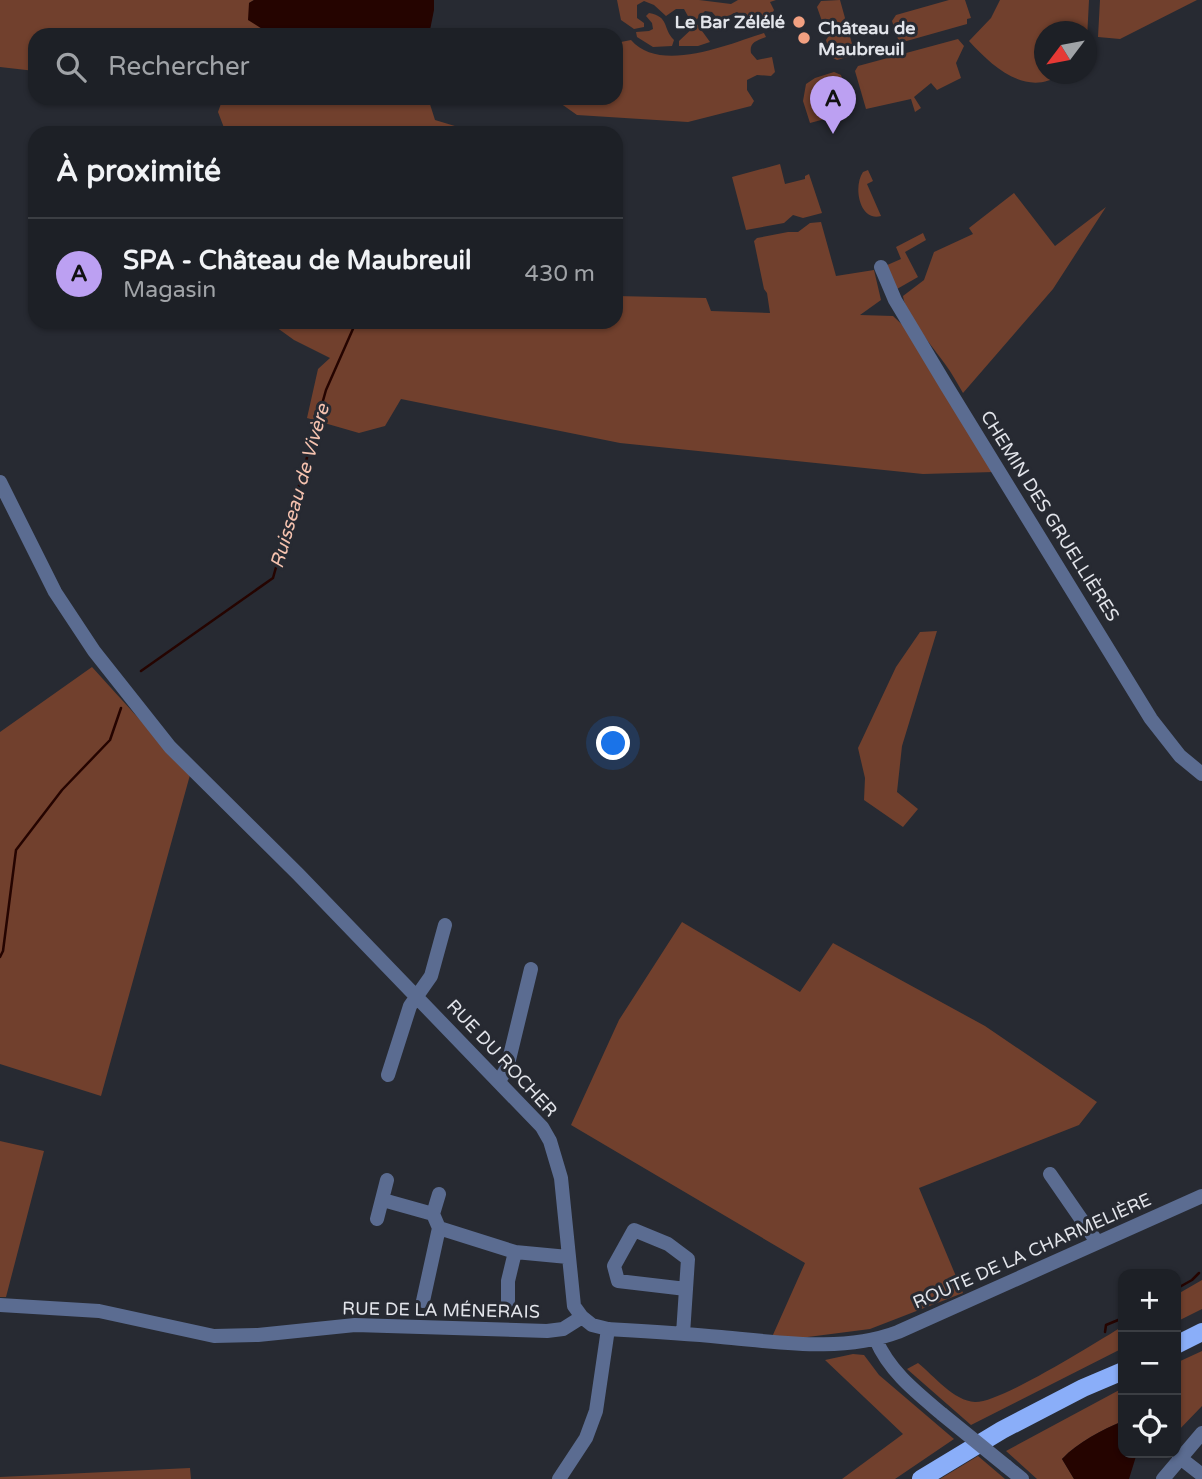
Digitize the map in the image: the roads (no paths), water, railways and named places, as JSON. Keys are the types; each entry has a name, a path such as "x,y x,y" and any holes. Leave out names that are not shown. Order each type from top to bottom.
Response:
{"main road":[{"path":"1181,1334 1202,1323"},
{"path":"1181,1342 1202,1332"},
{"path":"1083,1388 1118,1366"},
{"path":"921,1479 992,1436 1083,1388 1118,1373"}],"street":[{"name":"CHEMIN DES GRUELLIÈRES","path":"880,267 895,300 946,385 1152,719 1180,756 1202,774"},
{"name":"RUE DU ROCHER","path":"0,482 55,592 94,651 170,747 298,874 535,1118 550,1140 561,1178 574,1306 582,1317"},
{"path":"388,1075 410,1006 431,976 445,925"},
{"path":"499,1081 507,1068 531,969"},
{"path":"1050,1174 1097,1242"},
{"path":"377,1219 387,1180"},
{"path":"423,1301 439,1228 433,1214 439,1194"},
{"name":"ROUTE DE LA CHARMELIÈRE","path":"876,1340 1202,1196"},
{"path":"383,1200 433,1214"},
{"path":"439,1228 515,1252 568,1256"},
{"path":"683,1334 686,1289 688,1259 668,1244 634,1230 614,1266 618,1281 686,1289"},
{"path":"508,1301 508,1281 515,1252"},
{"name":"RUE DE LA MÉNERAIS","path":"0,1305 99,1311 214,1336 258,1335 355,1325 547,1331 563,1329 582,1317"},
{"path":"582,1317 592,1325 608,1329 783,1343 840,1344 876,1340 884,1358 900,1377 1022,1479"},
{"path":"559,1479 586,1438 596,1411 608,1329"},
{"path":"1181,1455 1202,1433"},
{"path":"1163,1479 1178,1458"},
{"path":"1180,1458 1202,1475"}],"waterway":[{"name":"Ruisseau de Vivère","path":"141,671 273,578 326,390 353,329"},
{"name":"Ruisseau de Vivère","path":"0,957 16,850 62,790 110,740 121,708"},
{"path":"1181,1286 1199,1273"},
{"path":"1105,1332 1106,1325 1118,1320"}],"place":[{"name":"Le Bar Zélélé","path":"799,22"},
{"name":"Château de Maubreuil","path":"804,38"},
{"name":"SPA - Château de Maubreuil","path":"833,134"}]}
